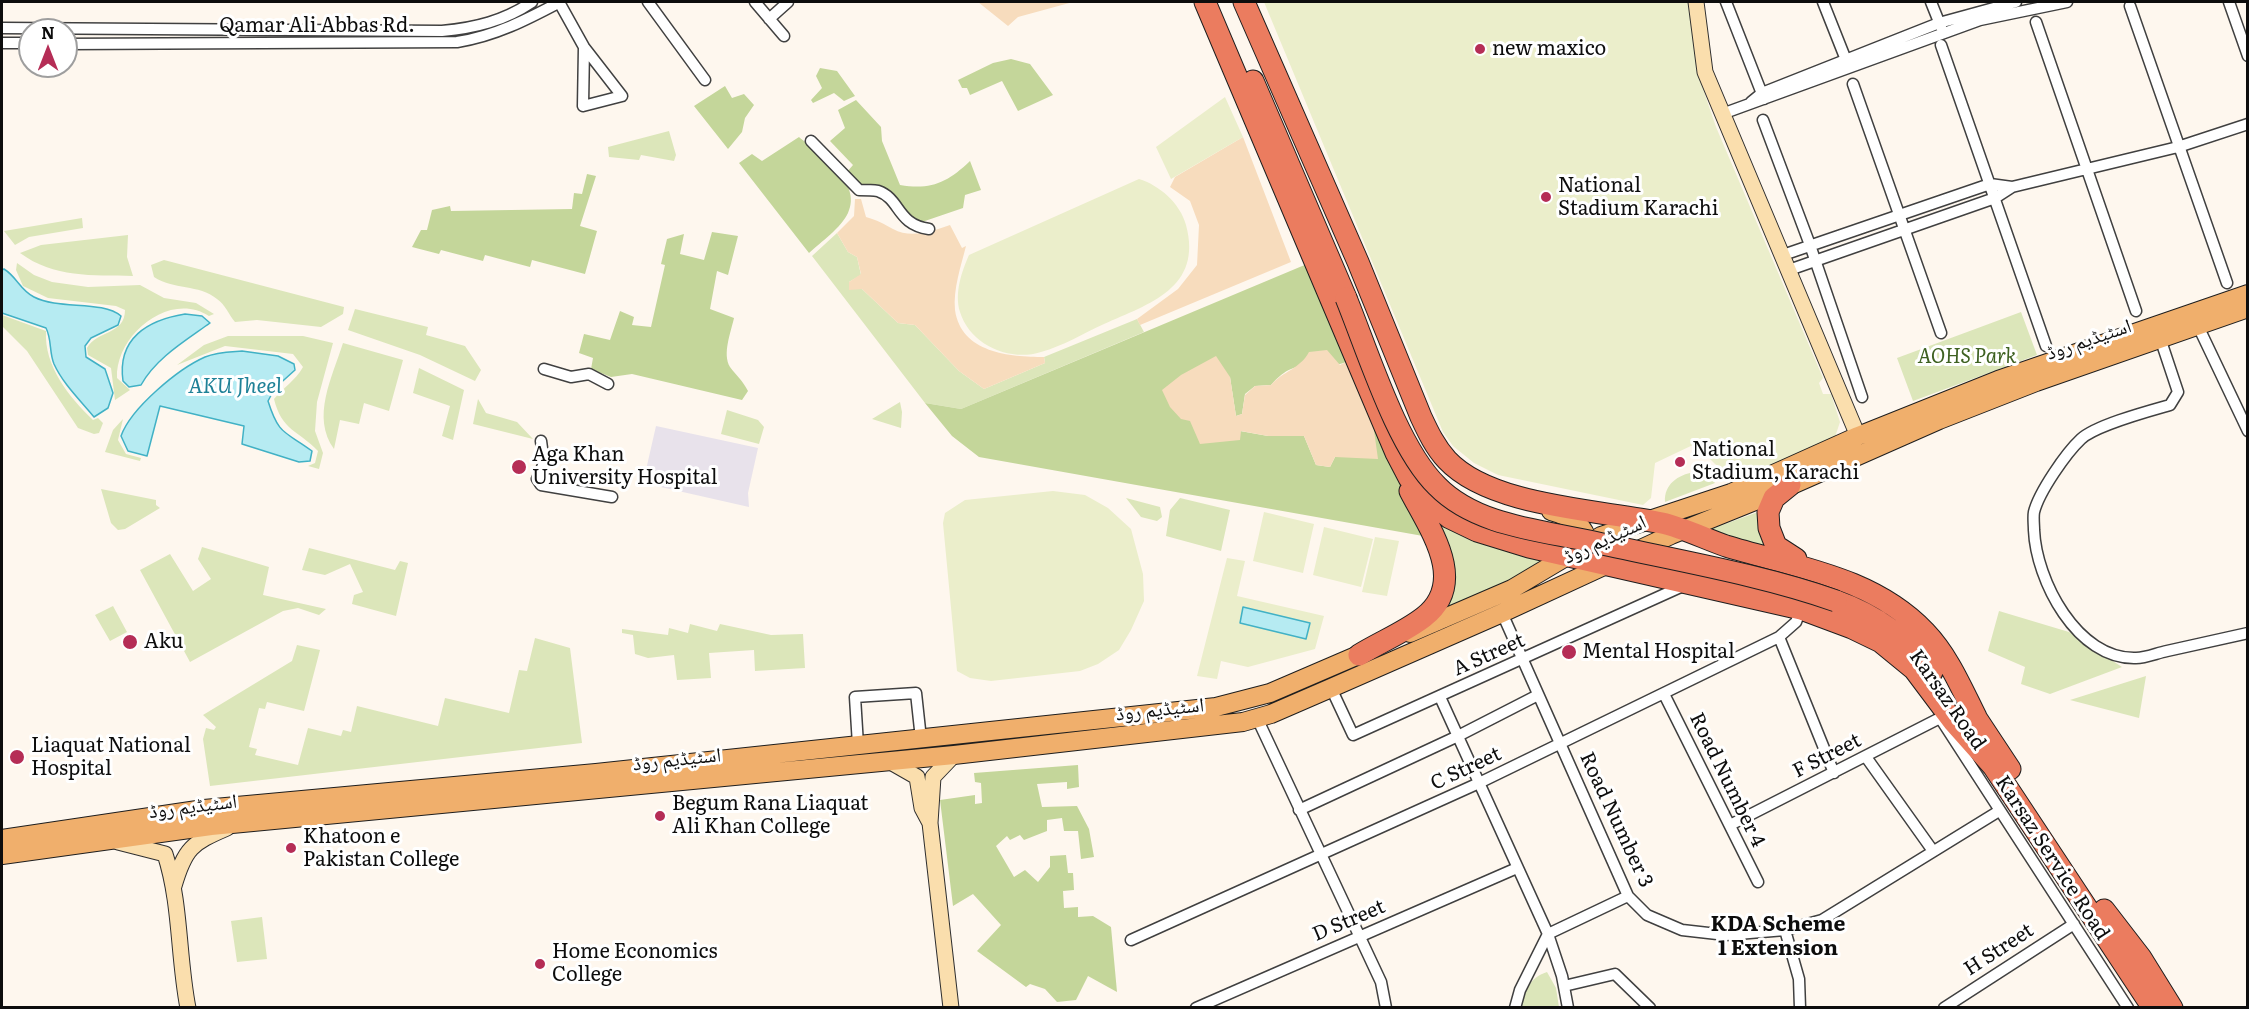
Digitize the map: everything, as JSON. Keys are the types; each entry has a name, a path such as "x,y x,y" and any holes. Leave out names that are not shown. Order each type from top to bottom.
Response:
{"highway":[{"path":"1205,2 1398,458 1407,487 1442,554 1445,570 1443,588 1437,603 1424,617 1359,655"},
{"path":"1216,2 1352,296"},
{"path":"1238,2 1352,296 1405,441 1418,464 1436,486 1456,503 1506,523 1788,587 1837,589"},
{"path":"1244,2 1354,252 1431,439 1447,460 1467,477 1494,489 1588,511 1645,520 1837,589 1885,601 1924,631 1944,655 1976,717 2172,1008"},
{"path":"1398,458 1409,478 1428,500 1450,518 1495,537 1578,554 1606,564 1801,609 1852,628 1881,642 1914,669 1953,721 1993,766 2153,1008"},
{"path":"1790,485 1774,498 1768,512 1769,528 1776,546 1837,589"},
{"name":"Karsaz Road","path":"1837,589 1896,620 1936,660 1976,717"},
{"name":"Karsaz Road","path":"1837,589 1905,640 1927,664 1993,766"}],"main road":[{"name":"اسٹیڈیم روڈ","path":"2,855 404,800 858,745 1238,703 1270,693 1512,589 1578,554 1601,536 1645,520 1695,507 1858,436 1998,380 2247,294"},
{"name":"اسٹیڈیم روڈ","path":"2,839 204,808 404,800 954,755 1225,725 1257,718 1502,613 1676,530 1790,485 1939,420 2247,308"},
{"path":"1494,489 1518,503 1567,516 1579,523 1585,534 1578,554 1555,589"},
{"path":"1693,585 1679,575 1669,555 1676,530 1695,507"}],"street":[{"path":"2,28 442,31 481,26 498,20 531,2"},
{"path":"560,2 584,47 622,96 583,106 584,47"},
{"name":"Qamar Ali Abbas Rd.","path":"78,44 457,42 489,36 560,2"},
{"path":"648,2 705,80"},
{"path":"755,2 784,36"},
{"path":"769,19 788,2"},
{"path":"1696,2 1705,72 1858,436"},
{"path":"1726,2 1763,96"},
{"path":"1823,2 1848,64"},
{"path":"1931,2 1941,28"},
{"path":"1722,114 1941,28 2016,2"},
{"path":"1941,28 2034,5 2067,2"},
{"path":"2229,2 2247,56"},
{"path":"2130,6 2227,283"},
{"path":"2036,22 2136,311"},
{"path":"2,43 18,43"},
{"path":"1941,45 2046,346"},
{"path":"1853,84 1941,333"},
{"path":"1763,120 1810,245 1862,397"},
{"path":"1789,270 1815,259 1995,198 2012,188 2178,147 2247,124"},
{"path":"811,141 859,190 877,191 891,200 897,211 913,226 929,229"},
{"path":"1783,255 1990,184 2012,188"},
{"path":"2198,326 2247,431"},
{"path":"2160,339 2178,392 2170,405 2131,416 2082,438 2056,469 2034,512 2035,545 2040,568 2051,594 2067,617 2088,642 2111,653 2135,658 2247,633"},
{"path":"543,369 571,377 589,374 608,384"},
{"path":"542,441 544,463 537,479 542,485 612,497"},
{"name":"A Street","path":"1331,688 1353,735 1693,585"},
{"name":"C Street","path":"1131,940 1479,783 1664,694 1779,637 1796,622 1801,609"},
{"name":"Road Number 3","path":"1502,613 1628,896 1647,915 1683,930 1726,935 1785,930 1822,920 1999,811"},
{"path":"1779,637 1834,773"},
{"name":"Karsaz Service Road","path":"1881,642 1916,681 2128,1008"},
{"path":"858,745 855,697 916,693 921,739"},
{"name":"Road Number 4","path":"1664,694 1758,882"},
{"path":"1299,810 1458,736 1538,695"},
{"path":"1440,697 1548,934 1564,986 1568,1008"},
{"path":"1257,718 1381,982 1386,1008"},
{"name":"F Street","path":"1730,825 1940,718"},
{"path":"951,1008 930,823 933,777 954,755"},
{"path":"1866,757 1933,851"},
{"path":"889,760 917,777 922,808 930,823"},
{"path":"174,885 181,861 193,843 237,824"},
{"path":"105,840 143,847 165,855 174,885 180,966 188,1008"},
{"name":"D Street","path":"1196,1008 1517,868"},
{"path":"1515,1008 1520,990 1548,934 1628,896"},
{"name":"H Street","path":"1944,1008 2074,924"},
{"path":"1785,930 1799,980 1800,1008"},
{"path":"1564,986 1616,974 1650,1008"}],"shaded area":[{"path":"656,426 758,448 748,493 749,507 643,483"}],"green space":[{"name":"National Stadium Karachi","path":"1264,2 1691,2 1698,74 1716,127 1823,378 1819,383 1823,394 1831,394 1840,422 1835,437 1739,479 1715,464 1695,444 1655,463 1651,498 1643,505 1498,475 1474,463 1453,446 1443,432"},
{"path":"1011,59 1030,64 1053,95 1018,111 1002,81 970,95 967,88 962,88 958,80 993,63"},
{"path":"820,68 837,71 855,96 844,101 834,93 813,103 811,100 822,88 816,76"},
{"path":"725,86 732,98 744,94 754,105 745,118 742,132 728,149 694,106"},
{"path":"1225,97 1243,137 1171,179 1156,147"},
{"path":"856,100 881,127 882,141 900,185 921,186 938,183 954,175 970,161 981,190 965,195 963,208 919,223 905,215 897,200 860,186 847,172 853,165 830,141 845,128 838,110"},
{"path":"669,131 676,155 674,161 641,155 639,160 609,157 608,147"},
{"path":"799,137 837,170 849,190 851,202 848,213 841,224 809,253 739,163 752,154 762,161"},
{"path":"587,174 596,176 580,226 597,231 585,274 532,260 530,267 485,255 483,261 441,250 439,254 412,247 421,230 427,230 432,210 450,206 451,211 572,209 574,193 582,194"},
{"path":"1139,179 1168,196 1179,209 1186,225 1189,247 1187,264 1179,279 1168,291 1138,309 1065,343 1029,355 1017,355 993,348 973,334 965,324 958,305 961,275 969,255"},
{"path":"82,218 83,228 29,237 15,245 4,231"},
{"path":"712,232 738,236 728,275 717,271 710,309 734,318 727,356 730,367 748,391 742,400 632,374 611,377 591,369 593,358 579,353 584,334 610,340 620,311 634,317 632,325 651,327 665,265 661,264 667,239 684,234 680,254 704,260"},
{"path":"837,233 848,252 857,257 861,275 849,282 862,289 898,323 915,325 959,371 984,389 1045,363 1044,357 1137,319 1144,332 961,409 925,403 812,256"},
{"path":"128,235 127,257 133,276 74,274 46,267 20,253 41,245"},
{"path":"164,260 344,307 343,314 321,327 257,320 235,322 220,301 210,294 169,284 154,277 151,265"},
{"path":"17,263 34,275 52,282 88,287 140,285 164,298 196,303 214,314 209,316 193,309 177,309 162,313 147,322 125,347 119,362 117,378 130,390 115,400 111,368 88,355 87,348 97,338 120,324 125,310 116,306 48,298 23,286 16,270"},
{"path":"1307,264 1348,361 1338,365 1300,366 1281,375 1271,385 1255,386 1245,394 1242,414 1236,416 1230,377 1190,420 1240,440 1240,431 1268,436 1304,436 1316,465 1330,467 1335,457 1372,416 1423,536 979,457 952,436 925,403 961,409"},
{"path":"355,309 428,327 426,335 465,346 481,370 475,381 420,355 348,330"},
{"name":"AOHS Park","path":"2021,312 2037,355 1913,401 1897,358"},
{"path":"2,315 46,331 49,356 60,380 93,420 98,418 103,423 99,433 94,434 78,428 27,351 2,326"},
{"path":"228,336 303,336 333,343 317,402 315,431 323,453 319,469 308,466 315,463 318,451 286,424 277,410 274,399 303,367 293,354 225,346 177,365 204,345"},
{"path":"343,343 403,360 389,411 364,403 359,424 340,420 334,449 327,437 324,411 329,383"},
{"path":"419,368 464,390 453,440 442,436 450,406 413,393"},
{"path":"478,399 486,413 517,422 533,439 473,424"},
{"path":"900,402 901,428 872,419"},
{"path":"727,410 758,420 764,427 759,444 721,434"},
{"path":"123,419 118,440 126,454 141,458 140,461 105,452 113,430"},
{"path":"1694,472 1706,473 1715,483 1665,502 1667,490 1673,481"},
{"path":"101,489 156,500 156,505 160,508 125,529 118,530 111,523"},
{"path":"1053,491 1085,495 1108,508 1131,529 1143,574 1144,601 1119,650 1098,664 1080,671 991,681 970,678 957,671 943,523 945,513 965,500"},
{"path":"1126,498 1160,507 1162,517 1157,521 1141,517"},
{"path":"1180,498 1230,510 1221,551 1166,536 1170,510"},
{"path":"1264,512 1314,524 1303,573 1253,561"},
{"path":"1758,512 1771,547 1703,532"},
{"path":"1433,514 1541,559 1533,568 1452,610 1448,609 1445,605"},
{"path":"1324,527 1373,539 1361,587 1313,575"},
{"path":"1375,537 1399,541 1387,596 1362,592"},
{"path":"202,547 269,567 263,595 326,609 319,615 298,608 283,611 190,662 140,570 170,554 193,591 211,579 198,559"},
{"path":"309,548 395,570 400,561 408,563 396,616 352,604 354,595 363,592 350,564 325,575 302,570"},
{"path":"1227,558 1245,561 1237,596 1324,616 1315,649 1248,667 1221,661 1217,679 1197,676"},
{"path":"113,606 127,632 110,641 95,615"},
{"path":"1999,611 2069,632 2122,667 2050,694 2021,684 2025,667 1988,651"},
{"path":"690,624 717,631 720,624 771,635 803,634 805,668 755,671 754,650 709,653 711,678 677,680 674,655 648,658 635,654 633,635 622,633 622,629 668,635 669,628 688,633"},
{"path":"535,638 570,648 582,743 210,786 203,739 206,728 214,730 216,727 203,715 292,661 297,645 320,650 304,711 267,702 265,709 259,708 249,747 257,749 255,755 298,765 308,728 341,736 343,730 351,732 357,706 438,726 445,698 509,713 519,670 527,671"},
{"path":"2146,676 2139,718 2070,700"},
{"path":"1078,765 1079,787 1067,789 1067,782 1037,784 1042,807 1077,806 1089,829 1094,857 1081,859 1078,831 1064,831 1062,818 1047,820 1047,831 1024,840 1020,835 1010,840 1007,836 996,846 1014,877 1025,870 1038,882 1050,867 1050,856 1066,855 1068,873 1073,873 1074,890 1063,891 1064,908 1078,907 1078,917 1093,916 1111,927 1117,992 1088,976 1076,1000 1057,1002 1045,989 1030,984 1026,987 977,951 1001,925 973,894 953,906 940,800 975,795 975,804 982,803 981,783 975,782 974,773"},
{"path":"262,917 267,959 237,962 231,921"},
{"path":"1547,972 1556,988 1559,1007 1520,1008 1532,982"}],"sand":[{"path":"978,2 1073,2 1018,17 1008,26"},
{"path":"1243,137 1291,262 1140,325 1137,319 1178,289 1197,265 1199,225 1190,201 1170,187 1175,177"},
{"path":"855,199 861,199 866,217 900,232 922,233 950,225 962,248 966,246 955,294 955,310 959,324 977,344 989,350 1017,356 1044,357 1045,363 984,389 959,371 915,325 898,323 862,289 849,290 849,282 861,274 857,257 848,252 837,233 854,216"},
{"path":"1327,350 1340,365 1348,361 1372,416 1378,459 1335,457 1330,467 1316,465 1304,436 1268,436 1241,431 1240,440 1200,444 1190,421 1181,419 1170,407 1162,390 1181,375 1216,356 1230,377 1236,416 1242,414 1245,395 1255,386 1271,385 1301,362 1309,352"}],"water":[{"path":"4,269 34,297 55,303 103,308 121,316 118,325 91,338 85,346 86,357 105,369 113,393 108,408 94,417 67,385 54,364 46,328 2,313 2,270"},
{"path":"185,314 202,316 210,323 163,358 141,385 129,387 123,381 122,366 130,342 148,326"},
{"name":"AKU Jheel","path":"242,351 278,356 294,364 295,370 275,388 268,401 276,421 284,432 312,451 310,461 299,462 242,444 244,426 160,406 147,456 128,451 121,436 126,425 145,402 169,380 205,357"},
{"path":"1243,607 1310,623 1306,639 1240,623"}],"place":[{"name":"new maxico","path":"1480,49"},
{"name":"National Stadium Karachi","path":"1546,197"},
{"name":"National Stadium, Karachi","path":"1680,462"},
{"name":"Aga Khan University Hospital","path":"519,467"},
{"name":"Aku","path":"130,642"},
{"name":"Mental Hospital","path":"1569,652"},
{"name":"Liaquat National Hospital","path":"17,757"},
{"name":"Begum Rana Liaquat Ali Khan College","path":"660,816"},
{"name":"Khatoon e Pakistan College","path":"291,848"},
{"name":"Home Economics College","path":"540,964"}],"district":[{"name":"KDA Scheme 1 Extension","path":"1778,937"}]}
